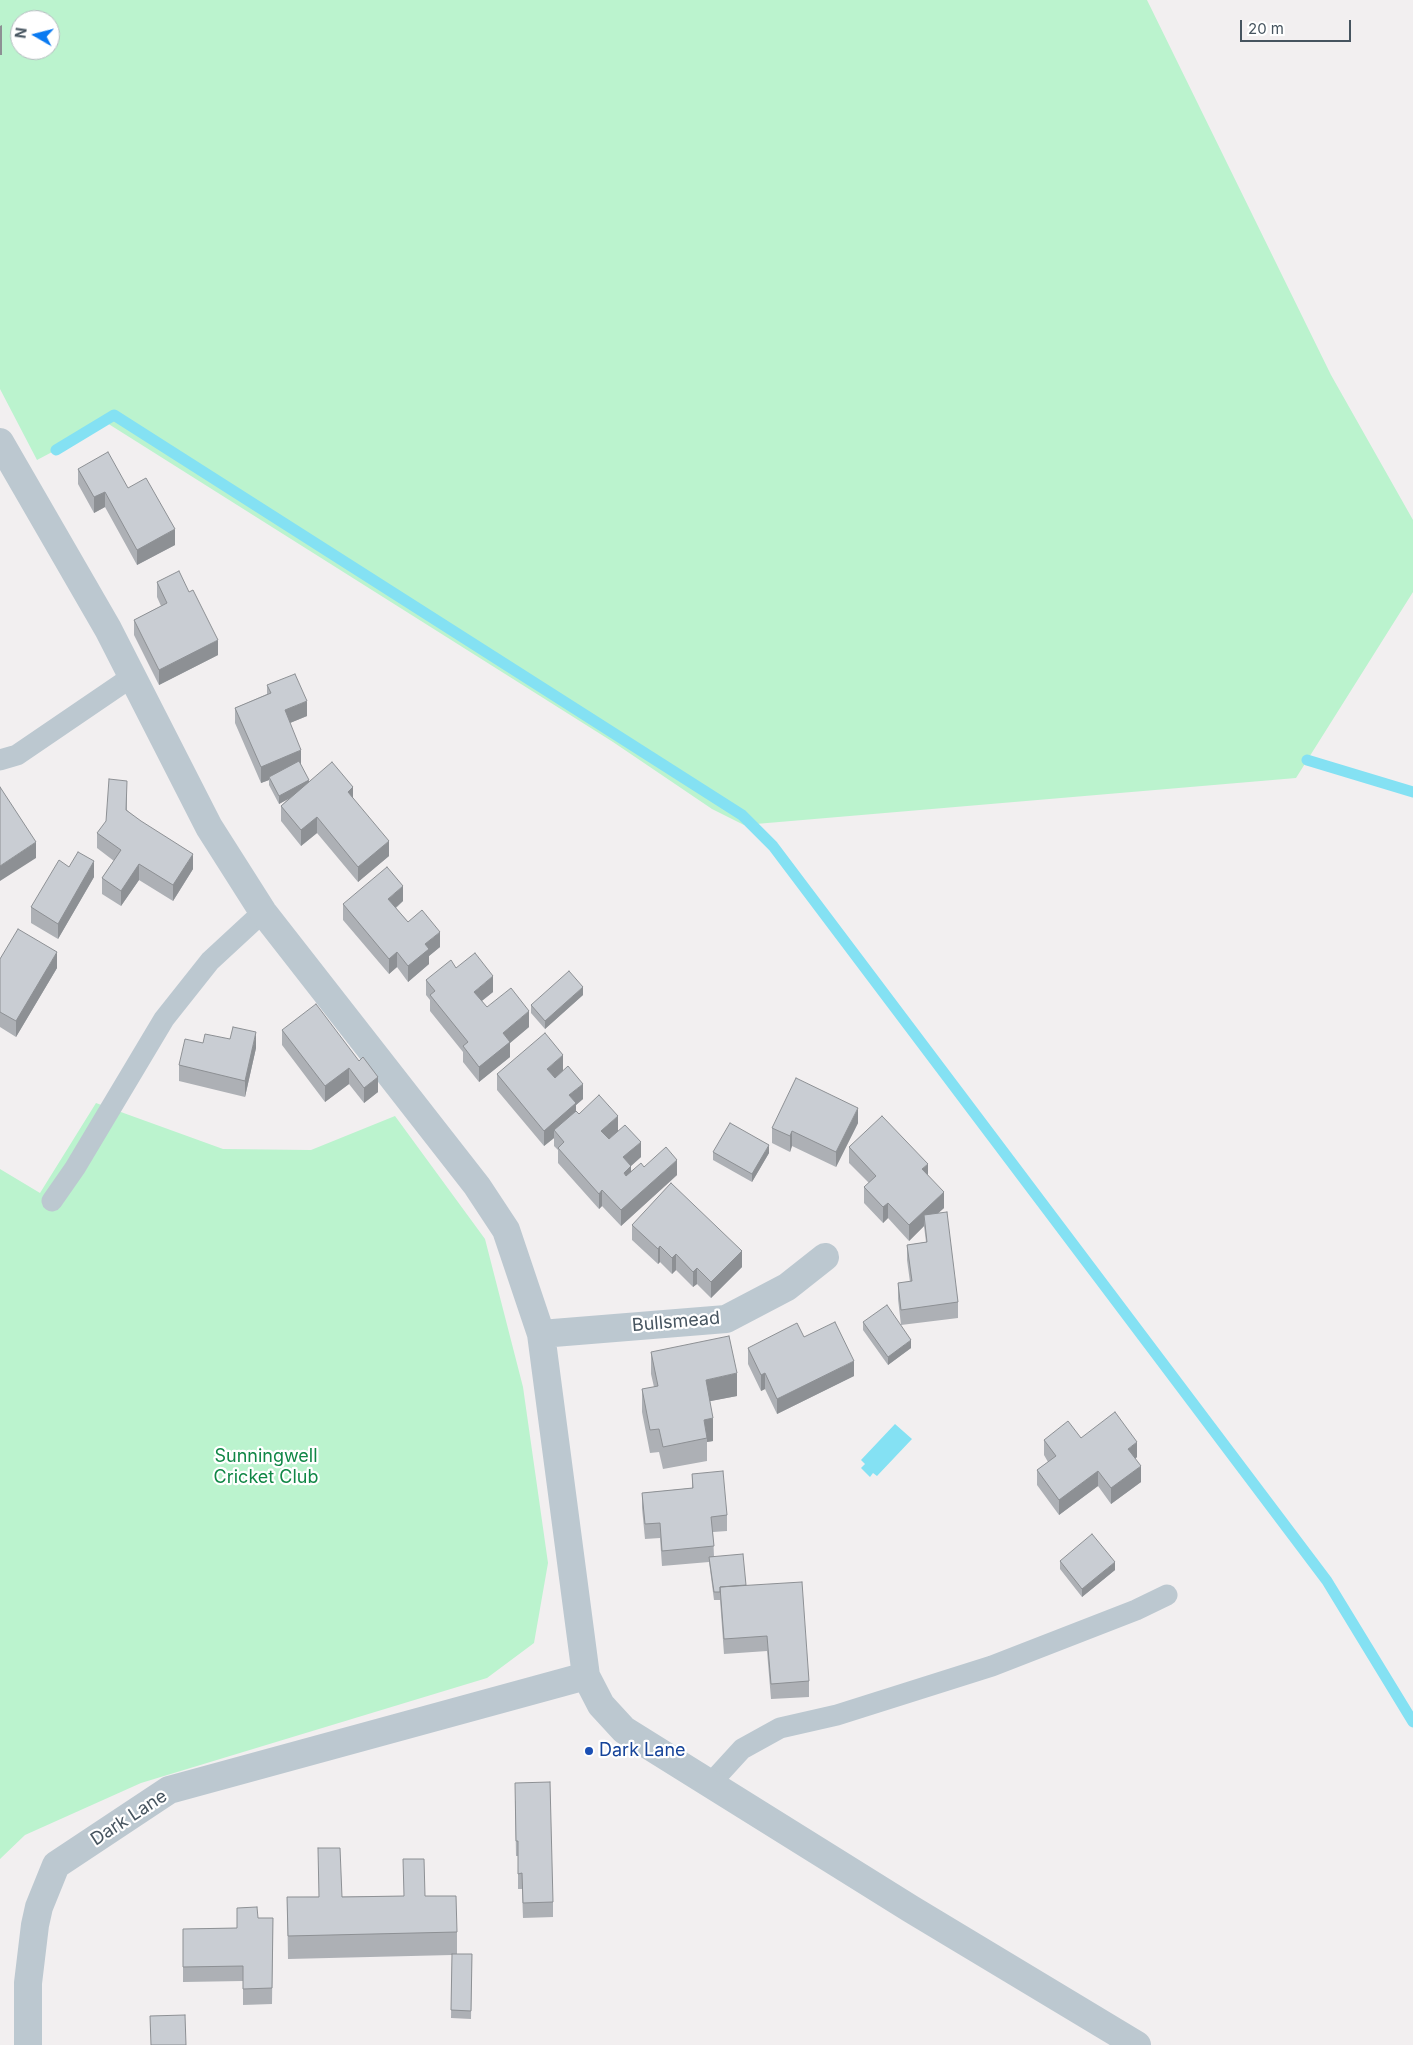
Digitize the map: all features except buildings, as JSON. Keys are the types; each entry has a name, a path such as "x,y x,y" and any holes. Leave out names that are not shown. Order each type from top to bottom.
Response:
{"street":[{"path":"0,442 108,629 210,827 263,912 477,1186 506,1230 541,1334 586,1676 600,1705 624,1730 911,1909 1137,2045"},
{"name":"Bullsmead","path":"541,1334 726,1319 787,1287 825,1257"},
{"name":"Dark Lane","path":"28,2045 28,1983 35,1925 39,1906 56,1865 169,1790 586,1676"}],"lane":[{"path":"0,760 17,755 133,676"},
{"path":"52,1201 75,1168 164,1019 210,962 263,912"},
{"path":"710,1784 742,1749 780,1728 837,1715 992,1666 1136,1610 1167,1595"}],"green space":[{"path":"0,0 1147,0 1331,375 1413,520 1413,592 1296,778 744,825 712,809 613,742 107,423 37,460 0,389"},
{"name":"Sunningwell Cricket Club","path":"96,1103 223,1149 311,1150 395,1116 485,1239 523,1387 548,1563 534,1643 487,1678 141,1783 25,1835 0,1859 0,1169 40,1193"}],"water":[{"path":"895,1424 912,1439 877,1476 873,1473 870,1477 861,1468 865,1464 861,1460"}],"waterway":[{"path":"56,450 114,415 742,815 773,846 1327,1581 1413,1722"},
{"path":"1307,760 1413,792"}],"place":[{"name":"Dark Lane","path":"589,1751"}]}
